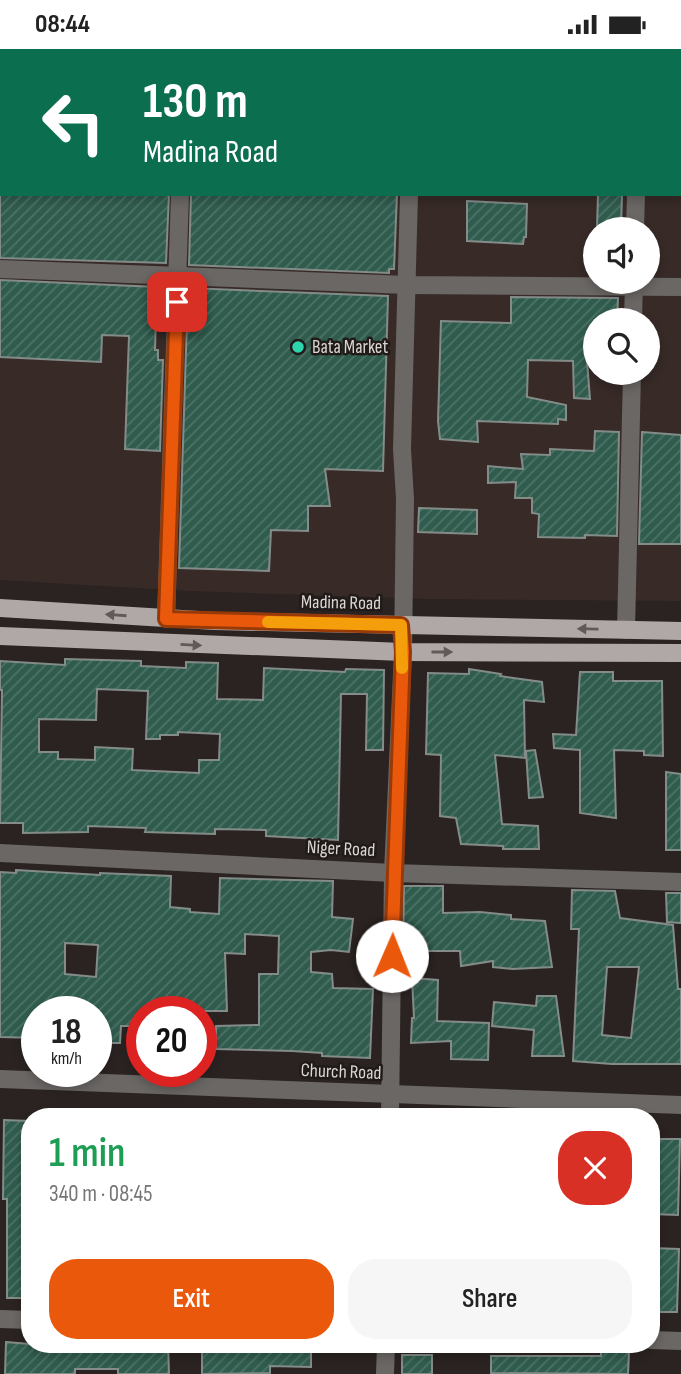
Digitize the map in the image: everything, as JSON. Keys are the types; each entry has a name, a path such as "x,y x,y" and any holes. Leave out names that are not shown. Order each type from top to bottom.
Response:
{"main road":[{"name":"Madina Road","path":"0,608 166,619 681,631"},
{"path":"0,636 403,652 681,653"}],"street":[{"path":"166,619 180,196"},
{"path":"390,1108 393,873 403,652 401,625 405,535 402,449 410,196"},
{"path":"635,217 636,196"},
{"path":"0,269 407,285 583,285"},
{"path":"660,286 681,287"},
{"path":"626,630 632,385"},
{"name":"Niger Road","path":"0,853 393,873 681,882"},
{"name":"Church Road","path":"0,1079 681,1105"},
{"path":"0,1319 21,1320"},
{"path":"660,1340 681,1341"},
{"path":"385,1374 386,1353"}],"shaded area":[{"name":"Bata Market","path":"0,196 681,196 681,601 429,599 189,591 0,580"}],"building":[{"path":"0,196 169,196 166,263 0,258"},
{"path":"191,196 397,196 394,269 389,269 389,273 189,265"},
{"path":"598,196 622,196 621,217 597,217"},
{"path":"467,201 527,204 526,237 523,244 467,241"},
{"path":"0,280 157,287 155,350 158,350 158,360 163,360 160,451 125,449 129,336 102,335 101,362 0,357"},
{"path":"188,288 388,296 383,471 325,469 330,506 308,506 308,531 271,530 269,571 179,568"},
{"path":"511,297 618,298 618,308 583,308 583,385 589,385 590,399 574,398 573,361 528,360 527,397 566,405 566,420 558,419 558,424 477,421 478,442 440,439 438,421 441,321 511,323"},
{"path":"595,431 619,432 617,536 538,537 539,514 532,513 532,498 515,498 516,482 488,483 488,466 523,469 521,454 550,455 550,449 594,451"},
{"path":"642,432 681,435 681,544 639,544"},
{"path":"419,508 477,510 477,534 418,532"},
{"path":"65,659 141,661 141,666 186,668 186,662 218,663 217,699 263,700 264,668 345,672 346,669 384,670 383,750 366,750 367,694 341,694 338,840 266,836 266,830 215,829 215,834 145,832 146,828 88,826 88,832 23,833 23,823 0,823 0,661 65,665","holes":["97,689 148,691 146,739 160,739 160,735 178,735 178,732 220,734 219,760 199,760 199,773 132,770 133,749 95,747 95,760 58,759 58,752 39,752 39,719 96,720"]},
{"path":"469,669 542,682 544,702 524,700 525,758 495,755 502,824 538,826 539,849 503,849 503,846 461,844 456,818 440,816 441,755 426,754 428,673 469,674"},
{"path":"580,672 613,672 613,681 662,681 663,756 644,755 644,751 614,750 616,818 580,813 580,750 554,748 553,734 576,735"},
{"path":"535,750 543,797 529,798 526,751"},
{"path":"666,772 681,774 681,850 666,850"},
{"path":"16,870 171,876 170,907 190,909 190,912 219,914 220,878 333,881 332,917 353,919 349,952 311,952 311,972 332,974 333,988 373,989 370,1058 322,1056 322,1053 292,1051 217,1049 217,1026 259,1025 259,974 278,974 279,936 245,934 245,954 225,953 227,1011 217,1011 217,996 126,996 126,1026 121,1026 120,1043 112,1043 112,996 21,996 21,1038 0,1037 0,872 16,873","holes":["65,943 98,945 96,977 65,974"]},
{"path":"404,886 443,886 443,913 480,912 511,915 511,919 545,921 552,967 493,967 493,961 461,966 460,951 403,951"},
{"path":"572,890 615,891 620,918 673,925 678,989 681,989 681,1064 573,1061 579,929 571,929","holes":["607,967 639,967 631,1038 602,1035"]},
{"path":"666,893 681,893 681,923 667,922"},
{"path":"412,978 438,980 437,1021 489,1023 488,1060 451,1059 451,1041 411,1043 414,1018"},
{"path":"537,996 556,996 564,1056 532,1056 534,1030 492,1026 494,1002 536,1006"},
{"path":"4,1120 21,1121 21,1298 7,1298 7,1199 3,1199"},
{"path":"660,1139 680,1139 678,1215 660,1214"},
{"path":"660,1248 679,1249 677,1312 660,1312"},
{"path":"6,1342 21,1343 21,1353 168,1353 169,1374 118,1374 118,1369 75,1369 75,1374 5,1374"},
{"path":"202,1353 311,1353 311,1367 270,1366 270,1373 202,1374"},
{"path":"601,1353 629,1353 628,1374 491,1373 491,1356 601,1356"},
{"path":"402,1355 432,1355 432,1374 402,1374"}],"slow traffic":[{"path":"268,622 401,625 402,668"}],"place":[{"name":"Bata Market","path":"298,347"}],"route":[{"path":"177,302 166,619 401,625 403,652 392,956"}]}
